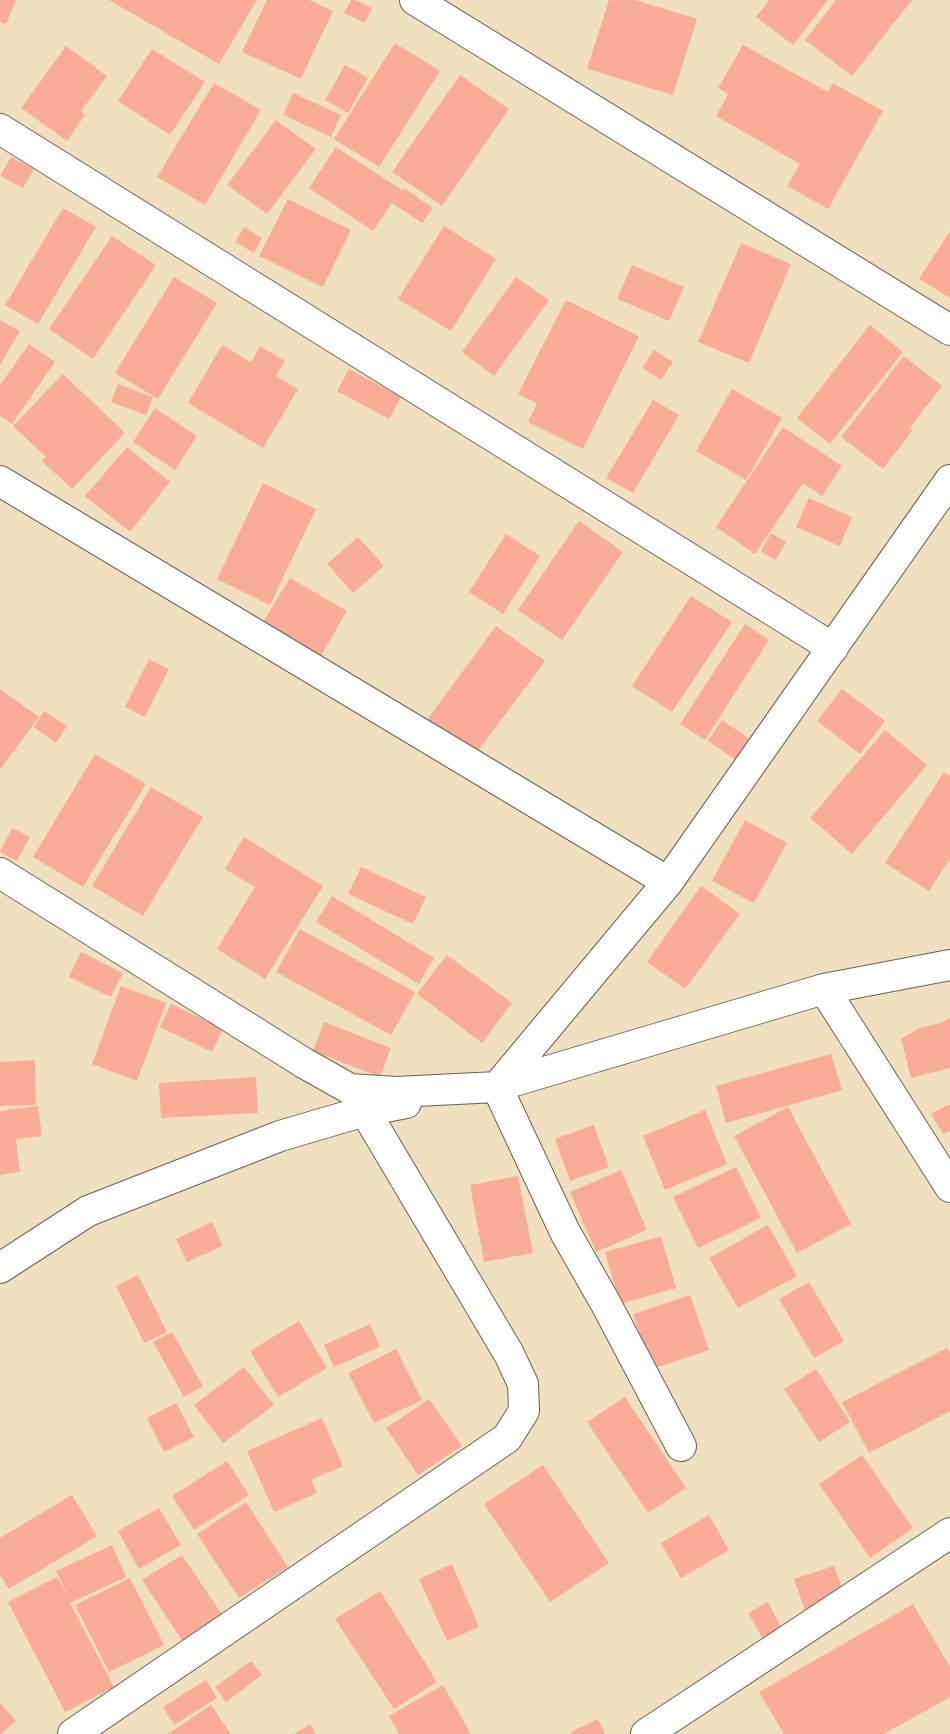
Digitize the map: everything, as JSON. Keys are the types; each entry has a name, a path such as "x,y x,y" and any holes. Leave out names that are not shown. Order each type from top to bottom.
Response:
{"street":[{"path":"415,0 950,330"},
{"path":"0,129 833,648"},
{"path":"0,873 304,1063 351,1089 396,1092 497,1087 668,882 950,480"},
{"path":"0,481 668,882"},
{"path":"0,1268 88,1211 280,1136 364,1111 497,1087 824,989 950,965"},
{"path":"824,989 950,1187"},
{"path":"497,1087 565,1232 681,1446"},
{"path":"73,1734 507,1438 525,1411 524,1384 509,1354 364,1111"},
{"path":"645,1734 950,1533"}],"building":[{"path":"0,0 16,0 6,24 0,22"},
{"path":"109,0 257,0 219,64"},
{"path":"267,0 309,0 333,11 301,79 242,52"},
{"path":"351,0 372,8 365,23 344,13"},
{"path":"609,0 635,0 697,19 673,95 587,69"},
{"path":"769,0 828,0 793,45 756,17"},
{"path":"836,0 912,0 852,76 805,40"},
{"path":"395,43 440,71 379,167 334,139"},
{"path":"743,45 828,92 833,83 883,111 828,209 787,186 800,164 716,116 728,94 718,88"},
{"path":"66,46 107,76 81,111 85,115 67,141 21,108"},
{"path":"152,49 205,82 170,135 118,101"},
{"path":"345,65 368,78 348,113 325,100"},
{"path":"460,75 509,109 442,206 392,172"},
{"path":"214,83 261,110 205,205 157,177"},
{"path":"293,93 341,115 331,137 283,115"},
{"path":"276,120 316,149 267,214 227,185"},
{"path":"336,147 433,208 422,223 392,203 373,231 309,188"},
{"path":"11,157 34,169 23,188 0,176"},
{"path":"288,199 351,230 323,287 259,256"},
{"path":"63,208 96,227 38,324 5,305"},
{"path":"444,226 496,259 451,331 398,299"},
{"path":"244,227 262,238 254,253 235,242"},
{"path":"950,231 950,298 919,279"},
{"path":"112,236 156,265 93,359 49,329"},
{"path":"741,243 791,264 749,363 698,342"},
{"path":"632,265 684,287 669,321 617,299"},
{"path":"174,277 217,303 158,399 115,373"},
{"path":"516,277 549,300 494,376 462,352"},
{"path":"566,300 639,336 583,449 528,422 537,403 518,394"},
{"path":"0,320 20,331 0,365"},
{"path":"870,325 903,352 830,444 797,418"},
{"path":"29,344 55,362 12,424 0,416 0,385"},
{"path":"222,345 251,362 260,346 285,361 276,376 298,389 263,448 188,403"},
{"path":"654,350 673,362 661,380 642,368"},
{"path":"904,356 942,386 909,429 912,431 883,469 841,437"},
{"path":"349,369 401,397 389,419 337,391"},
{"path":"63,374 125,433 72,489 42,461 46,457 13,426"},
{"path":"118,384 153,397 146,415 111,402"},
{"path":"732,389 782,418 746,480 696,451"},
{"path":"653,400 679,415 633,493 606,478"},
{"path":"155,408 197,436 175,470 133,442"},
{"path":"783,427 842,466 822,496 803,483 755,554 716,527"},
{"path":"127,447 170,482 130,532 85,496"},
{"path":"263,483 316,509 270,605 217,579"},
{"path":"809,498 852,517 840,546 796,527"},
{"path":"579,521 623,552 562,640 518,610"},
{"path":"771,533 786,542 776,560 761,552"},
{"path":"506,534 540,556 503,614 469,592"},
{"path":"358,537 384,566 353,593 327,564"},
{"path":"290,578 347,611 321,656 263,622"},
{"path":"691,596 732,622 672,712 632,686"},
{"path":"745,624 769,640 705,740 680,724"},
{"path":"496,626 545,661 475,755 427,720"},
{"path":"149,659 169,669 145,717 125,707"},
{"path":"0,689 39,717 0,770"},
{"path":"842,689 885,721 860,754 817,721"},
{"path":"44,711 67,726 56,743 34,727"},
{"path":"722,720 754,742 740,763 708,741"},
{"path":"885,730 927,765 852,854 810,818"},
{"path":"95,754 146,784 83,887 33,857"},
{"path":"944,772 950,776 950,859 929,891 885,863"},
{"path":"151,787 203,817 143,916 92,886"},
{"path":"745,820 787,843 754,903 712,881"},
{"path":"12,828 30,837 17,861 0,852"},
{"path":"244,837 323,886 265,979 217,949 255,887 225,869"},
{"path":"361,867 426,897 413,924 348,894"},
{"path":"701,886 740,914 685,989 647,962"},
{"path":"332,896 434,958 419,984 316,922"},
{"path":"300,929 415,992 391,1035 276,972"},
{"path":"81,952 123,973 111,997 69,977"},
{"path":"447,955 512,1003 482,1043 417,994"},
{"path":"121,986 166,1003 137,1081 92,1064"},
{"path":"171,1004 223,1029 212,1052 160,1027"},
{"path":"950,1018 950,1068 911,1078 901,1039 919,1028 941,1023"},
{"path":"324,1022 391,1048 380,1077 313,1051"},
{"path":"831,1054 842,1090 726,1123 716,1086"},
{"path":"35,1060 36,1105 0,1106 0,1062"},
{"path":"256,1077 258,1113 161,1118 159,1083"},
{"path":"950,1104 950,1131 943,1134 931,1114"},
{"path":"38,1106 42,1136 16,1139 20,1172 0,1175 0,1111"},
{"path":"788,1107 851,1224 797,1253 734,1136"},
{"path":"705,1110 727,1164 665,1190 643,1136"},
{"path":"594,1125 609,1167 570,1181 555,1139"},
{"path":"736,1167 761,1218 698,1248 673,1197"},
{"path":"621,1170 647,1230 596,1252 570,1192"},
{"path":"518,1176 533,1253 484,1262 470,1185"},
{"path":"212,1222 223,1246 187,1262 176,1239"},
{"path":"768,1225 797,1276 738,1308 709,1258"},
{"path":"661,1236 676,1288 620,1304 605,1252"},
{"path":"138,1275 167,1332 144,1343 116,1286"},
{"path":"809,1282 844,1341 814,1358 779,1299"},
{"path":"690,1295 709,1350 652,1369 633,1314"},
{"path":"299,1321 327,1368 278,1397 250,1351"},
{"path":"370,1324 380,1347 334,1367 324,1345"},
{"path":"172,1332 203,1386 184,1397 153,1342"},
{"path":"947,1348 950,1353 950,1411 869,1453 842,1402"},
{"path":"396,1349 422,1400 374,1423 348,1373"},
{"path":"244,1367 274,1405 223,1443 194,1405"},
{"path":"816,1369 850,1422 819,1442 784,1389"},
{"path":"625,1397 686,1488 648,1513 587,1422"},
{"path":"429,1399 462,1446 418,1475 386,1428"},
{"path":"176,1403 194,1437 164,1452 147,1418"},
{"path":"322,1418 343,1466 311,1480 317,1493 274,1512 247,1451"},
{"path":"862,1455 913,1528 870,1558 819,1484"},
{"path":"227,1461 249,1495 194,1530 172,1496"},
{"path":"543,1465 609,1563 550,1602 484,1504"},
{"path":"72,1495 97,1536 9,1589 0,1575 0,1538"},
{"path":"246,1502 288,1567 239,1598 197,1534"},
{"path":"159,1508 181,1545 139,1569 118,1531"},
{"path":"709,1515 729,1550 681,1578 661,1543"},
{"path":"112,1545 126,1577 70,1603 114,1687 65,1712 8,1602 57,1577 70,1601 56,1571"},
{"path":"182,1555 225,1619 185,1645 142,1580"},
{"path":"452,1564 479,1627 447,1641 419,1579"},
{"path":"834,1566 845,1597 805,1610 794,1579"},
{"path":"130,1578 164,1645 109,1672 75,1605"},
{"path":"380,1591 437,1682 394,1709 335,1619"},
{"path":"768,1602 782,1629 763,1639 748,1613"},
{"path":"913,1604 950,1667 950,1697 884,1734 784,1734 759,1692"},
{"path":"251,1661 262,1675 226,1702 215,1687"},
{"path":"206,1680 217,1698 174,1725 163,1707"},
{"path":"443,1685 471,1734 399,1734 389,1716"},
{"path":"0,1703 16,1721 1,1734 0,1734"},
{"path":"211,1705 231,1734 168,1734"},
{"path":"598,1719 605,1734 572,1734 571,1732"},
{"path":"310,1724 316,1734 294,1734"}]}
